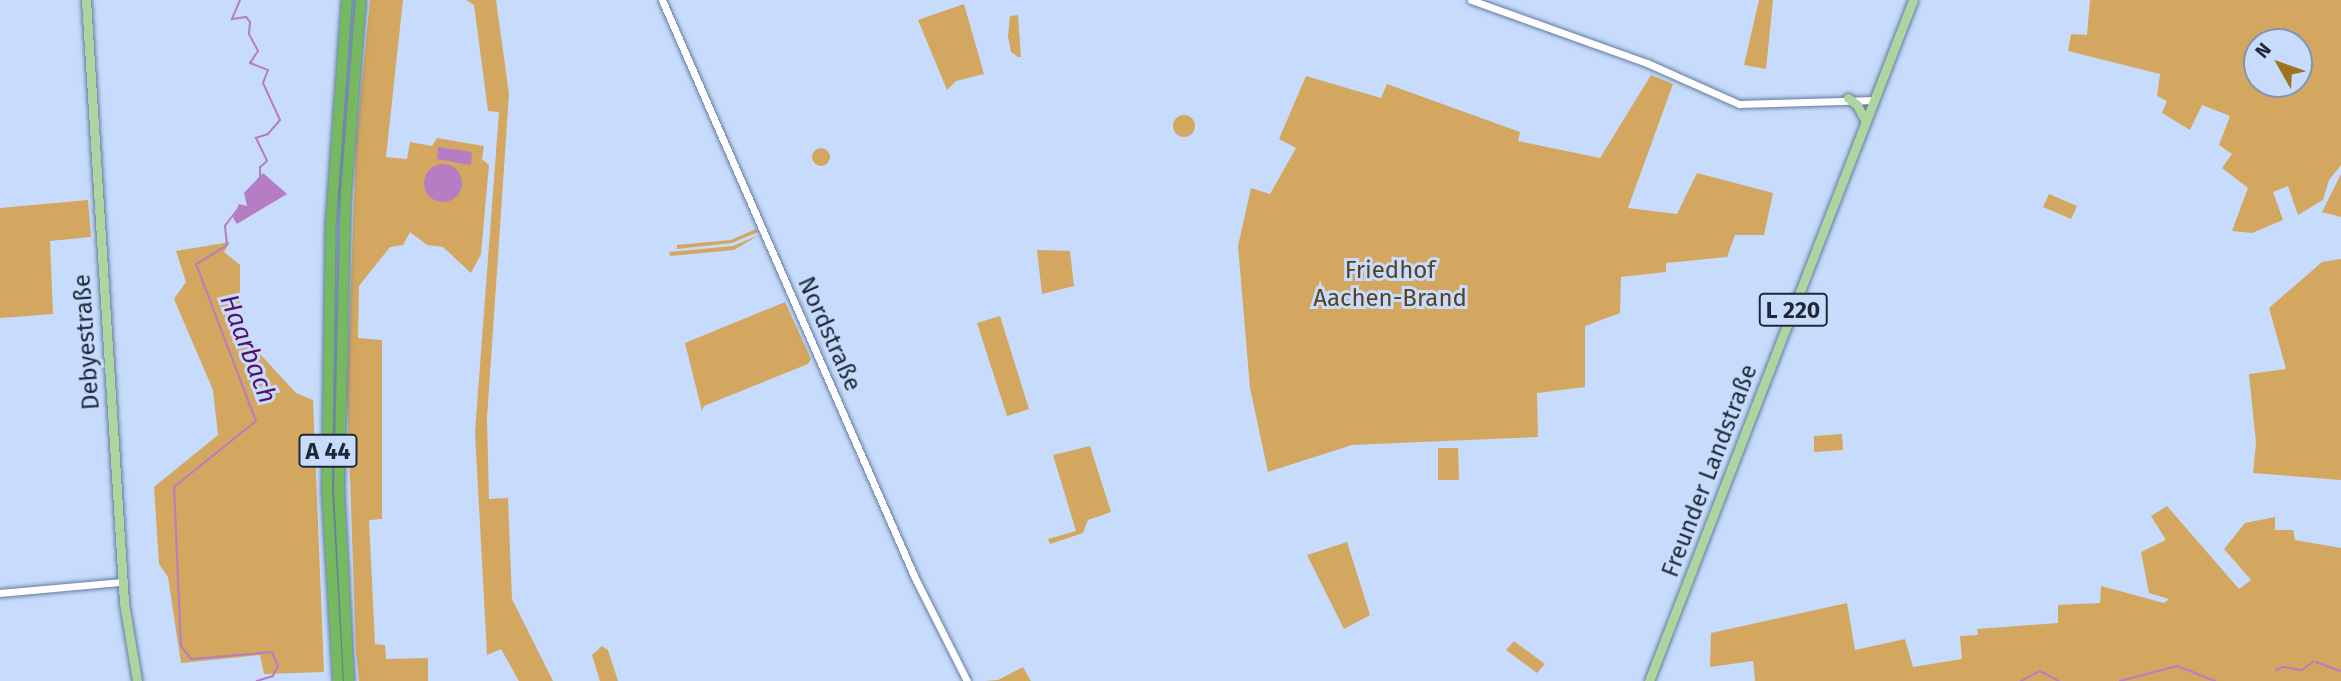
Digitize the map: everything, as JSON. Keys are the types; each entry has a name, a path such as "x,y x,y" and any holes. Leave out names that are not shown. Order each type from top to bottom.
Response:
{"highway":[{"name":"A 44","path":"338,681 327,491 332,192 347,0"},
{"name":"A 44","path":"349,681 340,491 346,193 361,0"}],"main road":[{"name":"Debyestraße","path":"86,0 122,582 137,681"},
{"name":"Freunder Landstraße","path":"1649,681 1913,0"},
{"path":"1848,98 1857,104 1866,122"}],"street":[{"name":"Nordstraße","path":"662,0 915,578 967,681"},
{"path":"1471,0 1642,61 1739,104 1848,98 1875,100"},
{"path":"0,593 122,582"}],"green space":[{"path":"370,0 403,0 386,157 407,159 410,142 432,146 437,138 484,146 482,159 489,165 481,254 471,273 443,247 427,245 410,232 403,245 390,247 359,286 358,338 382,340 382,519 369,520 375,644 385,645 386,659 428,658 428,681 359,681 356,651 347,392 356,142"},
{"path":"466,0 496,0 509,94 487,418 489,499 508,498 512,599 553,681 519,681 501,649 487,655 475,432 499,112 488,111 474,5"},
{"path":"1759,0 1773,0 1766,69 1744,65"},
{"path":"2090,0 2341,0 2341,165 2329,180 2323,200 2298,215 2288,186 2273,192 2283,220 2252,233 2232,231 2248,188 2222,168 2232,154 2219,145 2230,116 2202,105 2190,130 2162,113 2167,101 2157,96 2160,74 2068,51 2071,34 2087,35"},
{"path":"964,4 984,74 956,81 947,90 918,20"},
{"path":"1018,15 1021,57 1011,52 1008,36 1010,16"},
{"name":"Friedhof Aachen-Brand","path":"1651,75 1673,84 1628,208 1677,214 1697,173 1773,193 1764,235 1735,235 1727,257 1666,263 1666,272 1621,277 1620,313 1585,326 1585,387 1537,393 1538,437 1352,445 1268,472 1250,388 1238,246 1251,188 1270,194 1296,148 1279,139 1306,76 1381,98 1387,84 1520,132 1518,141 1600,158"},
{"path":"1184,115 1192,118 1195,126 1192,134 1184,137 1176,134 1173,126 1176,118"},
{"path":"821,148 829,153 830,157 825,165 821,166 813,161 812,157 817,149"},
{"path":"2341,174 2341,217 2322,212"},
{"path":"2049,194 2077,206 2071,219 2043,207"},
{"path":"88,200 91,237 50,241 53,314 0,318 0,208"},
{"path":"756,229 758,232 732,243 677,249 677,245 731,240"},
{"path":"759,235 734,250 670,256 669,252 733,246"},
{"path":"230,242 224,252 240,265 240,303 229,306 234,326 296,393 313,400 324,672 264,674 260,655 181,663 168,577 159,564 154,487 218,435 213,390 174,299 186,282 176,251"},
{"path":"1037,250 1070,251 1074,286 1042,294"},
{"path":"2341,259 2341,480 2253,473 2256,443 2249,374 2286,369 2269,308 2322,262"},
{"path":"785,302 811,359 808,364 704,406 702,411 685,343"},
{"path":"1000,316 1029,409 1007,416 977,323"},
{"path":"1842,434 1843,450 1814,452 1814,436"},
{"path":"1090,446 1111,512 1088,520 1083,533 1050,544 1048,539 1076,531 1053,455"},
{"path":"1438,448 1458,448 1459,480 1438,480"},
{"path":"2167,506 2239,589 2251,580 2224,549 2245,523 2275,517 2275,530 2293,530 2295,540 2341,548 2341,681 1755,681 1753,661 1710,667 1711,633 1847,603 1855,650 1905,639 1913,667 1962,659 1960,636 1978,635 1977,629 2058,623 2058,605 2100,603 2101,586 2164,603 2169,599 2149,593 2141,552 2166,540 2151,516"},
{"path":"1347,542 1370,615 1344,629 1307,555"},
{"path":"1514,641 1545,664 1537,673 1506,650"},
{"path":"602,646 608,650 618,681 600,681 592,655"},
{"path":"1023,667 1031,681 985,681 998,680"}],"shaded area":[{"path":"438,147 472,152 471,165 437,159"},
{"path":"443,164 456,170 462,183 456,196 443,202 430,196 424,183 430,170"},
{"path":"263,173 287,194 237,224 233,218 239,204 247,206 244,193"}],"waterway":[{"name":"Haarbach","path":"240,0 232,19 246,17 250,22 249,34 258,51 250,63 268,70 263,83 280,120 268,134 256,138 267,161 260,167 260,177"},
{"name":"Haarbach","path":"237,210 225,226 227,245 196,264 256,421 174,487 181,646 191,659 272,652 278,666 273,676 257,681"},
{"path":"2276,670 2283,667 2302,670 2313,662"},
{"path":"2316,662 2341,671"},
{"path":"2120,681 2177,666 2215,681"},
{"path":"2021,681 2040,671 2059,681"}]}
